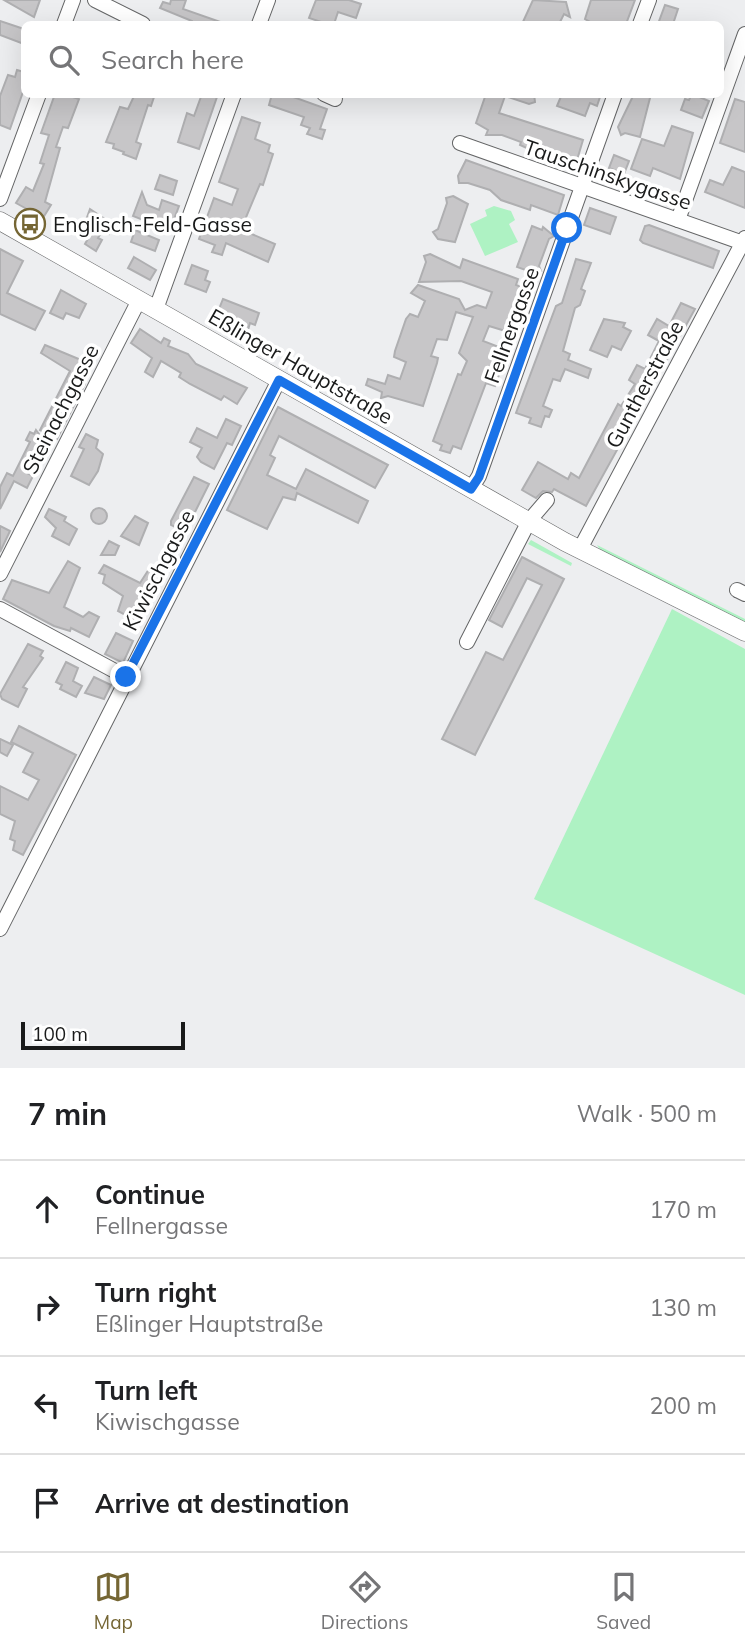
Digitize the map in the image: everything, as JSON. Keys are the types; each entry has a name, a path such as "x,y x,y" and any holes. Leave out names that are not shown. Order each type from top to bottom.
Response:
{"main road":[{"name":"Eßlinger Hauptstraße","path":"0,221 528,522 745,632"}],"street":[{"path":"65,21 73,0"},
{"path":"96,0 137,21"},
{"path":"260,21 268,0"},
{"path":"641,21 649,0"},
{"path":"724,92 745,34"},
{"path":"0,199 37,98"},
{"path":"156,309 233,98"},
{"name":"Fellnergasse","path":"471,489 488,452 614,98"},
{"path":"678,220 722,98"},
{"name":"Tauschinskygasse","path":"460,143 582,188 744,241"},
{"name":"Guntherstraße","path":"580,549 744,241"},
{"name":"Steinachgasse","path":"0,574 139,300"},
{"name":"Kiwischgasse","path":"0,929 279,380"},
{"path":"467,642 528,522 547,500"},
{"path":"0,609 126,677"}],"green space":[{"path":"494,206 511,211 515,220 509,224 518,242 485,256 470,224 487,216 485,210"},
{"path":"531,540 572,563 571,566 528,544"},
{"path":"597,545 745,619 745,625 603,554"},
{"path":"672,609 745,649 745,995 534,899"}],"building":[{"path":"4,0 40,0 34,17"},
{"path":"171,0 186,0 183,9 217,21 192,21 160,8 163,2 170,4"},
{"path":"316,0 349,0 361,4 356,18 338,12 335,21 309,18"},
{"path":"533,0 566,2 570,17 564,14 560,21 523,21"},
{"path":"591,0 635,0 627,21 585,19"},
{"path":"665,5 678,9 674,21 659,21"},
{"path":"0,21 21,28 21,43 0,35"},
{"path":"17,70 21,71 21,98 10,129 0,125 0,96 8,75 15,77"},
{"path":"54,98 79,99 68,128 63,127 56,147 60,148 45,202 51,205 43,218 16,203 26,187 33,191 44,164 40,163 49,135 41,133"},
{"path":"133,98 154,98 151,106 148,105 136,142 141,144 136,159 113,148 114,144 106,142 120,107 128,109"},
{"path":"201,98 217,98 199,149 178,142 187,113 194,116"},
{"path":"271,98 296,98 327,109 320,129 325,130 322,139 307,134 310,128 301,125 304,117 269,105"},
{"path":"485,98 504,98 499,113 583,140 577,160 530,145 529,149 520,145 521,142 502,135 486,135 488,130 476,123"},
{"path":"511,98 534,98 535,102 529,104"},
{"path":"560,98 600,98 597,106 590,103 585,116 557,106"},
{"path":"632,98 650,98 640,137 625,133 621,135 618,127"},
{"path":"702,98 709,101 702,118 681,110 685,99"},
{"path":"735,99 745,102 745,152 720,143"},
{"path":"242,117 260,123 255,139 270,145 268,152 273,154 263,185 260,184 244,222 250,225 247,232 275,244 268,262 226,243 222,255 212,252 215,245 199,239 214,198 232,205 238,189 219,182"},
{"path":"672,126 693,133 680,179 653,168 650,176 631,169 642,139 664,146"},
{"path":"614,155 629,161 624,174 609,168"},
{"path":"466,160 564,195 558,215 531,205 530,210 501,200 490,190 459,183 458,176"},
{"path":"732,167 745,172 745,208 705,192 710,180 723,185"},
{"path":"160,175 177,181 173,195 155,189"},
{"path":"142,192 147,205 159,210 162,200 179,206 170,230 144,216 143,220 133,216"},
{"path":"453,196 468,204 455,242 438,239 433,232 438,229 447,203 446,198"},
{"path":"590,208 616,217 610,234 584,225"},
{"path":"90,209 114,225 109,234 102,231 98,238 102,240 96,251 85,244 93,230 85,223"},
{"path":"649,225 719,251 713,268 643,243 640,240 645,226"},
{"path":"532,226 542,230 543,227 554,236 549,239 539,266 541,271 534,273 517,267"},
{"path":"135,230 159,240 155,251 131,242"},
{"path":"0,249 23,261 7,293 45,311 35,330 0,314"},
{"path":"430,254 460,268 463,259 518,279 516,285 529,290 532,297 525,303 519,330 512,333 489,326 483,341 507,350 504,361 495,386 486,383 461,449 453,446 450,453 440,450 442,445 433,441 458,374 461,375 467,361 459,353 473,317 456,312 447,340 437,339 431,356 438,358 437,363 423,406 388,396 381,398 382,392 366,385 368,379 385,384 388,375 400,379 406,362 394,357 395,351 406,319 410,314 418,317 425,301 411,293 418,285 459,299 465,310 477,305 486,308 492,292 461,281 419,282 426,262 424,256"},
{"path":"134,257 156,270 150,280 128,268"},
{"path":"576,259 591,263 581,289 585,291 580,305 575,308 563,351 570,354 568,360 591,369 588,378 565,369 560,381 553,379 543,406 552,410 549,417 545,416 541,427 529,423 531,418 516,413 556,306 562,303"},
{"path":"192,265 208,271 205,280 210,282 206,292 185,284"},
{"path":"61,290 86,304 79,318 66,313 63,319 50,313"},
{"path":"223,299 259,313 255,325 250,323 248,330 217,314"},
{"path":"681,303 695,309 586,506 554,489 552,492 543,491 536,498 522,490 538,462 568,479 571,473 579,478 618,404 621,406 635,384 629,380 637,365 645,369 659,341 648,335 657,319 669,326"},
{"path":"604,319 625,323 623,327 631,331 621,350 612,346 607,357 590,350"},
{"path":"140,329 161,343 164,338 170,341 168,346 188,354 196,364 247,388 237,404 224,396 221,400 190,384 179,377 181,373 161,361 153,377 145,372 152,358 131,343"},
{"path":"45,345 86,362 79,375 85,378 85,384 57,439 40,430 70,371 41,353"},
{"path":"278,407 388,465 375,488 279,436 270,455 275,458 267,475 296,489 306,469 368,501 358,523 297,493 295,500 283,497 267,529 227,510"},
{"path":"226,419 241,426 232,445 227,443 214,469 201,462 197,457 202,448 190,442 197,428 217,438"},
{"path":"36,430 42,438 27,473 33,476 27,488 14,481 0,509 0,487 7,473 13,476 30,442 26,440 30,432 34,434"},
{"path":"86,434 98,440 96,448 103,454 98,471 89,485 71,476 84,449 79,447"},
{"path":"194,477 209,484 185,532 171,525 171,521"},
{"path":"99,508 105,510 105,522 99,524 93,522 91,516 93,510"},
{"path":"49,509 66,517 64,521 77,529 69,545 52,536 56,528 45,517"},
{"path":"135,516 148,523 139,545 121,536"},
{"path":"0,526 10,531 0,552"},
{"path":"109,541 119,546 115,555 101,555"},
{"path":"522,557 564,579 475,755 442,739 486,652 503,660 542,585 527,578 502,627 489,620"},
{"path":"68,561 80,568 64,607 83,617 89,612 99,617 89,637 71,628 70,631 54,626 3,599 12,580 49,593"},
{"path":"104,565 140,583 151,566 166,574 140,623 118,611 123,596 103,583 105,575 99,573"},
{"path":"116,633 133,641 123,663 105,654"},
{"path":"28,644 43,651 40,656 43,658 23,687 27,689 18,707 2,699 0,694"},
{"path":"66,662 78,668 73,681 82,686 76,697 60,689 62,685 56,682"},
{"path":"94,677 111,685 104,699 85,693"},
{"path":"19,726 76,755 23,855 13,850 15,841 10,839 15,821 0,814 0,786 28,800 39,780 23,772 33,753 11,742"},
{"path":"0,739 13,745 7,756 0,752"}],"place":[{"name":"Englisch-Feld-Gasse","path":"30,224"}],"route":[{"path":"126,677 279,380 471,489 479,477 567,228"}]}
